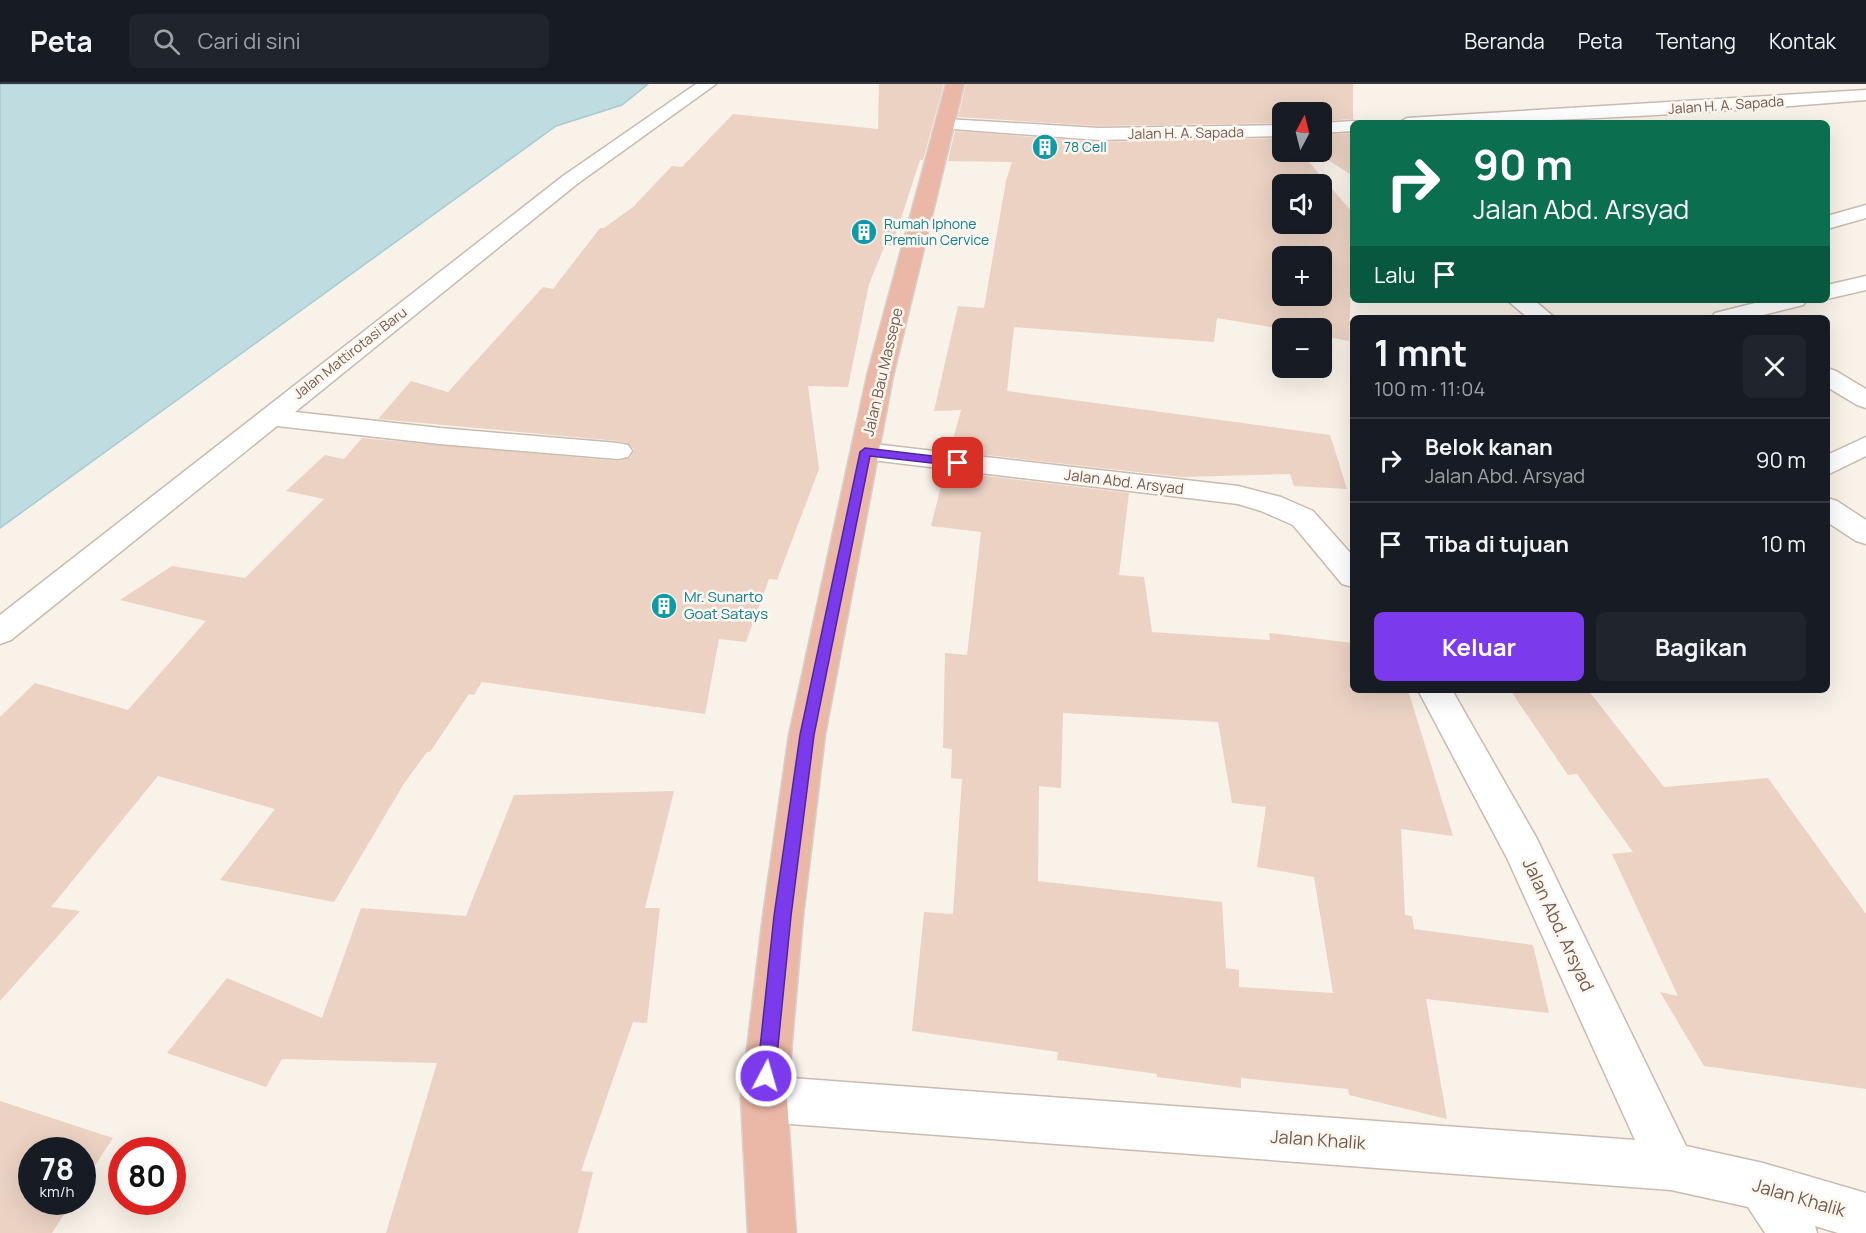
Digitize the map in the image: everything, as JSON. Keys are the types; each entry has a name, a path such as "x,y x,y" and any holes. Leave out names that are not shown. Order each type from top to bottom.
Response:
{"highway":[{"name":"Jalan Bau Massepe","path":"772,1233 764,1099 783,916 807,735 880,376 955,84"}],"street":[{"name":"Jalan Mattirotasi Baru","path":"0,633 570,180 707,84"},
{"path":"1717,87 1768,103"},
{"name":"Jalan H. A. Sapada","path":"1461,120 1768,103 1866,95"},
{"name":"Jalan H. A. Sapada","path":"946,124 1099,134 1272,131"},
{"path":"1332,128 1350,127"},
{"path":"1830,222 1866,212"},
{"path":"1830,291 1866,283"},
{"path":"1529,303 1541,315"},
{"path":"1736,315 1783,303"},
{"path":"1830,378 1866,400"},
{"path":"269,417 440,436 618,451"},
{"path":"1830,464 1866,445"},
{"name":"Jalan Abd. Arsyad","path":"865,452 1238,495 1271,504 1303,518 1350,573"},
{"path":"1830,510 1866,534"},
{"name":"Jalan Abd. Arsyad","path":"1437,693 1522,849 1671,1166"},
{"name":"Jalan Khalik","path":"764,1099 1671,1166 1763,1187 1866,1217"},
{"path":"1763,1187 1793,1233"}],"water":[{"path":"0,84 648,84 622,105 556,126 0,528"}],"building":[{"path":"879,84 944,84 923,160 920,160 892,246 885,245 869,284 848,387 808,386 819,469 777,580 769,579 746,642 719,639 705,714 482,682 474,695 469,694 430,752 427,752 403,785 334,902 220,880 275,809 158,776 51,907 80,911 0,1001 0,717 35,683 128,710 206,621 120,600 172,566 245,578 324,499 286,491 325,455 344,459 362,438 618,461 630,458 634,450 628,443 618,441 378,419 411,381 448,392 543,287 553,289 600,228 604,228 633,207 672,166 682,167 733,114 878,129"},
{"path":"966,84 1353,84 1353,119 1332,120 1332,102 1272,102 1272,123 1099,126 958,117"},
{"path":"955,131 1099,142 1272,138 1272,162 1309,162 1319,174 1272,174 1272,234 1332,234 1332,189 1350,210 1349,341 1332,338 1332,318 1272,318 1272,327 1217,318 1214,342 1014,327 1007,391 1330,435 1347,489 1294,486 1290,474 1182,477 950,451 961,410 934,411 958,306 984,308 1006,181 1012,162 948,161"},
{"path":"1350,133 1350,174 1331,162 1332,134"},
{"path":"945,471 1129,493 1119,575 1144,577 1152,632 1270,640 1269,633 1350,643 1350,693 1409,693 1453,836 1401,829 1405,915 1412,916 1414,929 1533,945 1549,1013 1426,999 1447,1119 1349,1095 1348,1089 1241,1078 1241,1088 1157,1077 1157,1074 1057,1060 1058,1052 912,1031 924,912 953,914 962,779 951,778 952,749 943,748 945,653 967,655 981,532 931,526","holes":["1063,713 1218,722 1232,803 1266,807 1257,867 1314,877 1333,993 1239,987 1239,970 1226,968 1222,902 1038,881 1039,786 1061,788"]},
{"path":"1512,693 1590,693 1664,787 1768,778 1866,914 1866,1089 1704,1066 1660,992 1678,996 1612,854 1633,852 1577,774 1568,775"},
{"path":"674,791 645,908 660,908 647,1023 633,1022 581,1171 593,1172 578,1233 386,1233 437,1063 282,1059 266,1087 167,1053 227,978 322,1018 361,908 466,916 514,795"},
{"path":"0,1101 110,1137 108,1137 108,1146 96,1164 96,1137 18,1137 18,1215 64,1215 52,1233 0,1233"}],"place":[{"name":"78 Cell","path":"1045,147"},
{"name":"Rumah Iphone Premiun Cervice","path":"864,232"},
{"name":"Mr. Sunarto Goat Satays","path":"664,606"}],"route":[{"path":"766,1076 783,916 807,735 865,452 958,463"}]}
